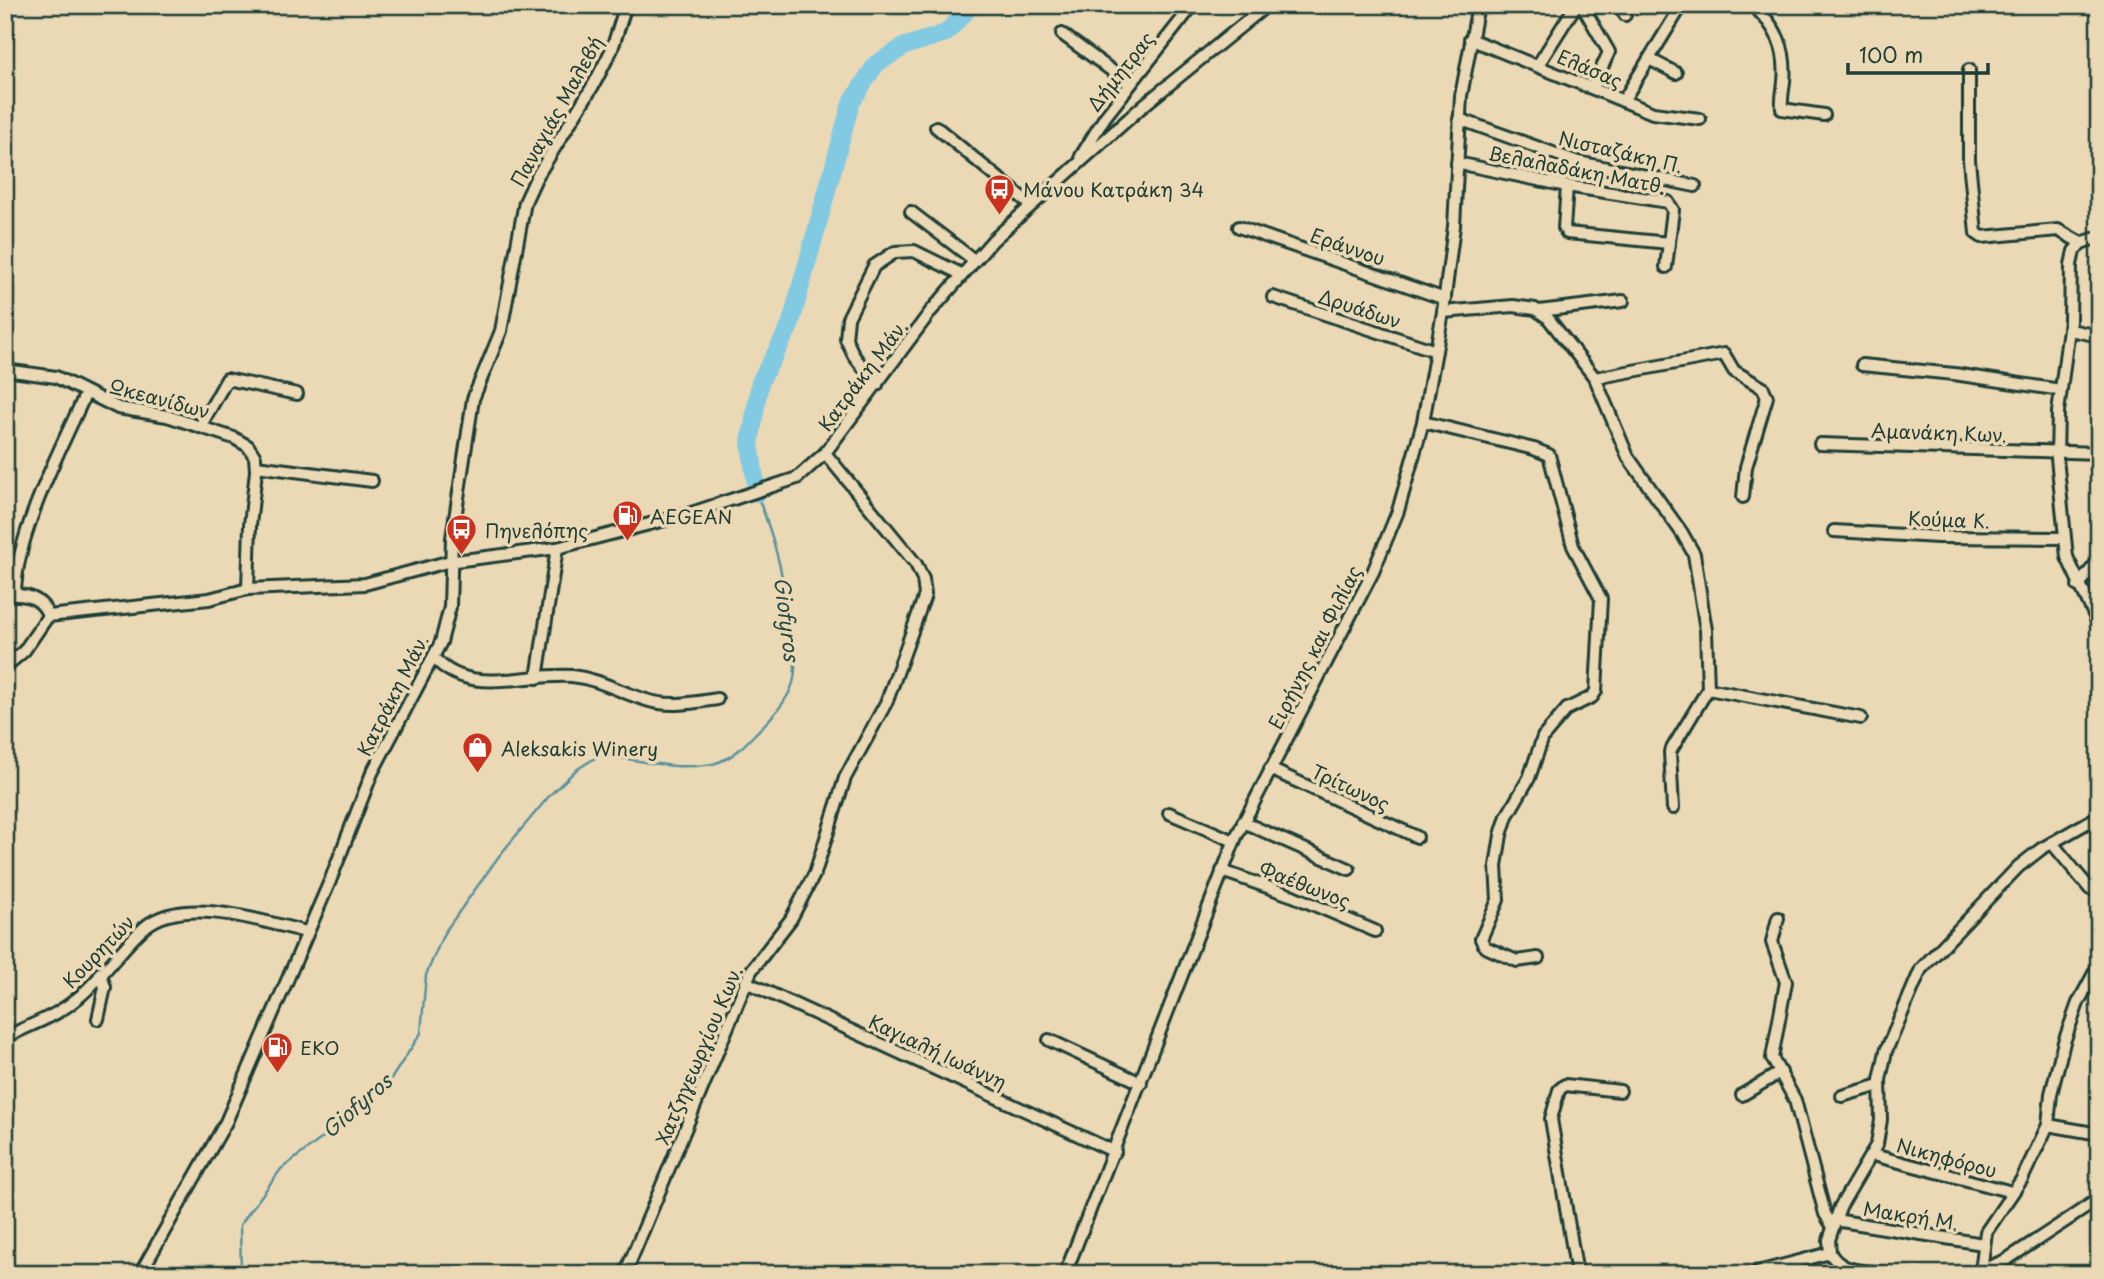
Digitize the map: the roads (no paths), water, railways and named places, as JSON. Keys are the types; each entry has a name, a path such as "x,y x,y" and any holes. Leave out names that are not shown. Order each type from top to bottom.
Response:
{"street":[{"name":"Παναγιάς Μαλεβή","path":"453,561 454,522 473,399 500,331 525,202 536,178 594,84 612,49 626,5"},
{"name":"Δήμητρας","path":"1079,162 1091,137 1193,5"},
{"name":"Κατράκη Μάν.","path":"140,1274 226,1122 330,881 372,773 434,658 450,607 453,561 557,548 723,503 784,484 805,473 825,453 974,260 1031,205 1164,88 1267,5"},
{"name":"Ειρήνης και Φιλίας","path":"1065,1274 1115,1152 1234,841 1382,551 1401,502 1423,422 1443,312 1454,226 1460,119 1470,39 1478,5"},
{"path":"1538,65 1576,5"},
{"path":"1582,5 1609,52 1593,87"},
{"path":"1623,101 1682,5"},
{"path":"1752,5 1773,26 1781,42 1785,71 1782,109 1825,115"},
{"path":"1062,34 1130,84"},
{"name":"Ελάσας","path":"1470,39 1593,87 1653,114 1700,119"},
{"path":"1649,59 1676,73"},
{"path":"1969,70 1969,160 1976,233 1982,237 2058,230 2081,243"},
{"name":"Νισταζάκη Π.","path":"1460,119 1578,162 1695,186"},
{"path":"936,127 1031,205"},
{"name":"Βελαλαδάκη Ματθ.","path":"1457,163 1567,186 1668,202 1673,210 1666,267"},
{"path":"1567,186 1564,228 1567,233 1669,243"},
{"path":"911,212 974,260"},
{"name":"Εράννου","path":"1239,227 1445,299"},
{"path":"2099,237 2081,243 2074,251 2071,265 2070,330 2061,390 2057,454 2067,557 2078,586 2099,625"},
{"path":"877,385 854,356 846,339 848,318 874,266 895,252 914,251 961,274"},
{"name":"Δρυάδων","path":"1273,297 1436,352"},
{"path":"1443,312 1505,305 1539,311 1623,301"},
{"path":"1539,311 1552,323 1595,378 1628,457 1682,533 1696,561 1706,630 1707,689 1670,752 1673,808"},
{"path":"2070,330 2099,336"},
{"path":"1595,378 1723,354 1734,371 1763,388 1767,397 1749,456 1743,497"},
{"path":"1862,365 1954,374 2061,390"},
{"name":"Ωκεανίδων","path":"5,370 56,377 118,408 154,413 200,427 247,446 255,457 256,466"},
{"path":"200,427 227,379 297,394"},
{"path":"48,616 44,606 36,599 10,595 28,534 53,466 86,393"},
{"path":"1423,422 1549,455 1573,546 1601,599 1596,691 1592,697 1567,709 1543,737 1529,778 1504,826 1496,866 1498,900 1481,939 1485,947 1512,960 1538,958"},
{"name":"Αμανάκη Κων.","path":"1820,444 2057,454 2099,453"},
{"name":"Χατζηγεωργίου Κων.","path":"625,1274 746,982 758,959 787,924 810,884 825,846 845,778 887,701 926,592 916,564 825,453"},
{"path":"248,589 256,466 372,481"},
{"name":"Κούμα Κ.","path":"1834,531 1938,537 2064,538"},
{"path":"537,678 557,548"},
{"path":"2078,586 2091,574 2099,560"},
{"path":"5,667 24,651 48,616 209,598 248,589 365,584 453,561"},
{"path":"434,658 458,676 481,681 570,676 605,681 644,700 677,705 717,699"},
{"path":"1707,689 1861,718"},
{"name":"Τρίτωνος","path":"1270,769 1417,837"},
{"path":"1169,813 1234,841"},
{"path":"1830,1253 1834,1223 1842,1201 1873,1155 1881,1120 1880,1085 1889,1043 1921,969 2018,866 2099,816"},
{"path":"1243,822 1349,869"},
{"path":"2052,843 2090,889"},
{"name":"Φαέθωνος","path":"1222,871 1293,896 1375,931"},
{"name":"Κουρητών","path":"5,1038 60,1012 81,996 146,927 173,914 212,912 306,932"},
{"path":"1778,918 1772,942 1786,982 1772,1055 1795,1100 1825,1214 1834,1223"},
{"path":"1976,1273 1989,1226 2025,1174 2048,1125 2053,1082 2072,1019 2099,964"},
{"path":"98,1019 105,987 100,973"},
{"name":"Καγιαλή Ιωάννη","path":"746,982 1115,1152"},
{"path":"1049,1040 1141,1083"},
{"path":"1742,1095 1781,1072"},
{"path":"1577,1274 1553,1141 1553,1104 1559,1090 1566,1084 1620,1091"},
{"path":"1842,1096 1880,1085"},
{"path":"2048,1125 2099,1134"},
{"name":"Νικηφόρου","path":"1873,1155 2012,1192"},
{"path":"1976,1273 2006,1260 2099,1199"},
{"name":"Μακρή Μ.","path":"1834,1223 1983,1244"},
{"path":"1750,1274 1804,1262 1830,1253"},
{"path":"1830,1253 1848,1269 1887,1274"},
{"path":"1794,1274 1804,1262"}],"waterway":[{"name":"Giofyros","path":"757,493 750,443 760,382 790,326 851,103 876,64 905,46 946,33 972,5"},
{"name":"Giofyros","path":"241,1274 240,1225 281,1169 341,1124 391,1079 421,1033 426,975 444,933 499,856 550,795 576,770 600,755 679,766 714,764 744,745 782,704 793,683 794,657 780,567 757,495"}],"place":[{"name":"Μάνου Κατράκη 34","path":"1000,216"},
{"name":"AEGEAN","path":"627,543"},
{"name":"Πηνελόπης","path":"462,557"},
{"name":"Aleksakis Winery","path":"478,775"},
{"name":"EKO","path":"277,1074"}]}
